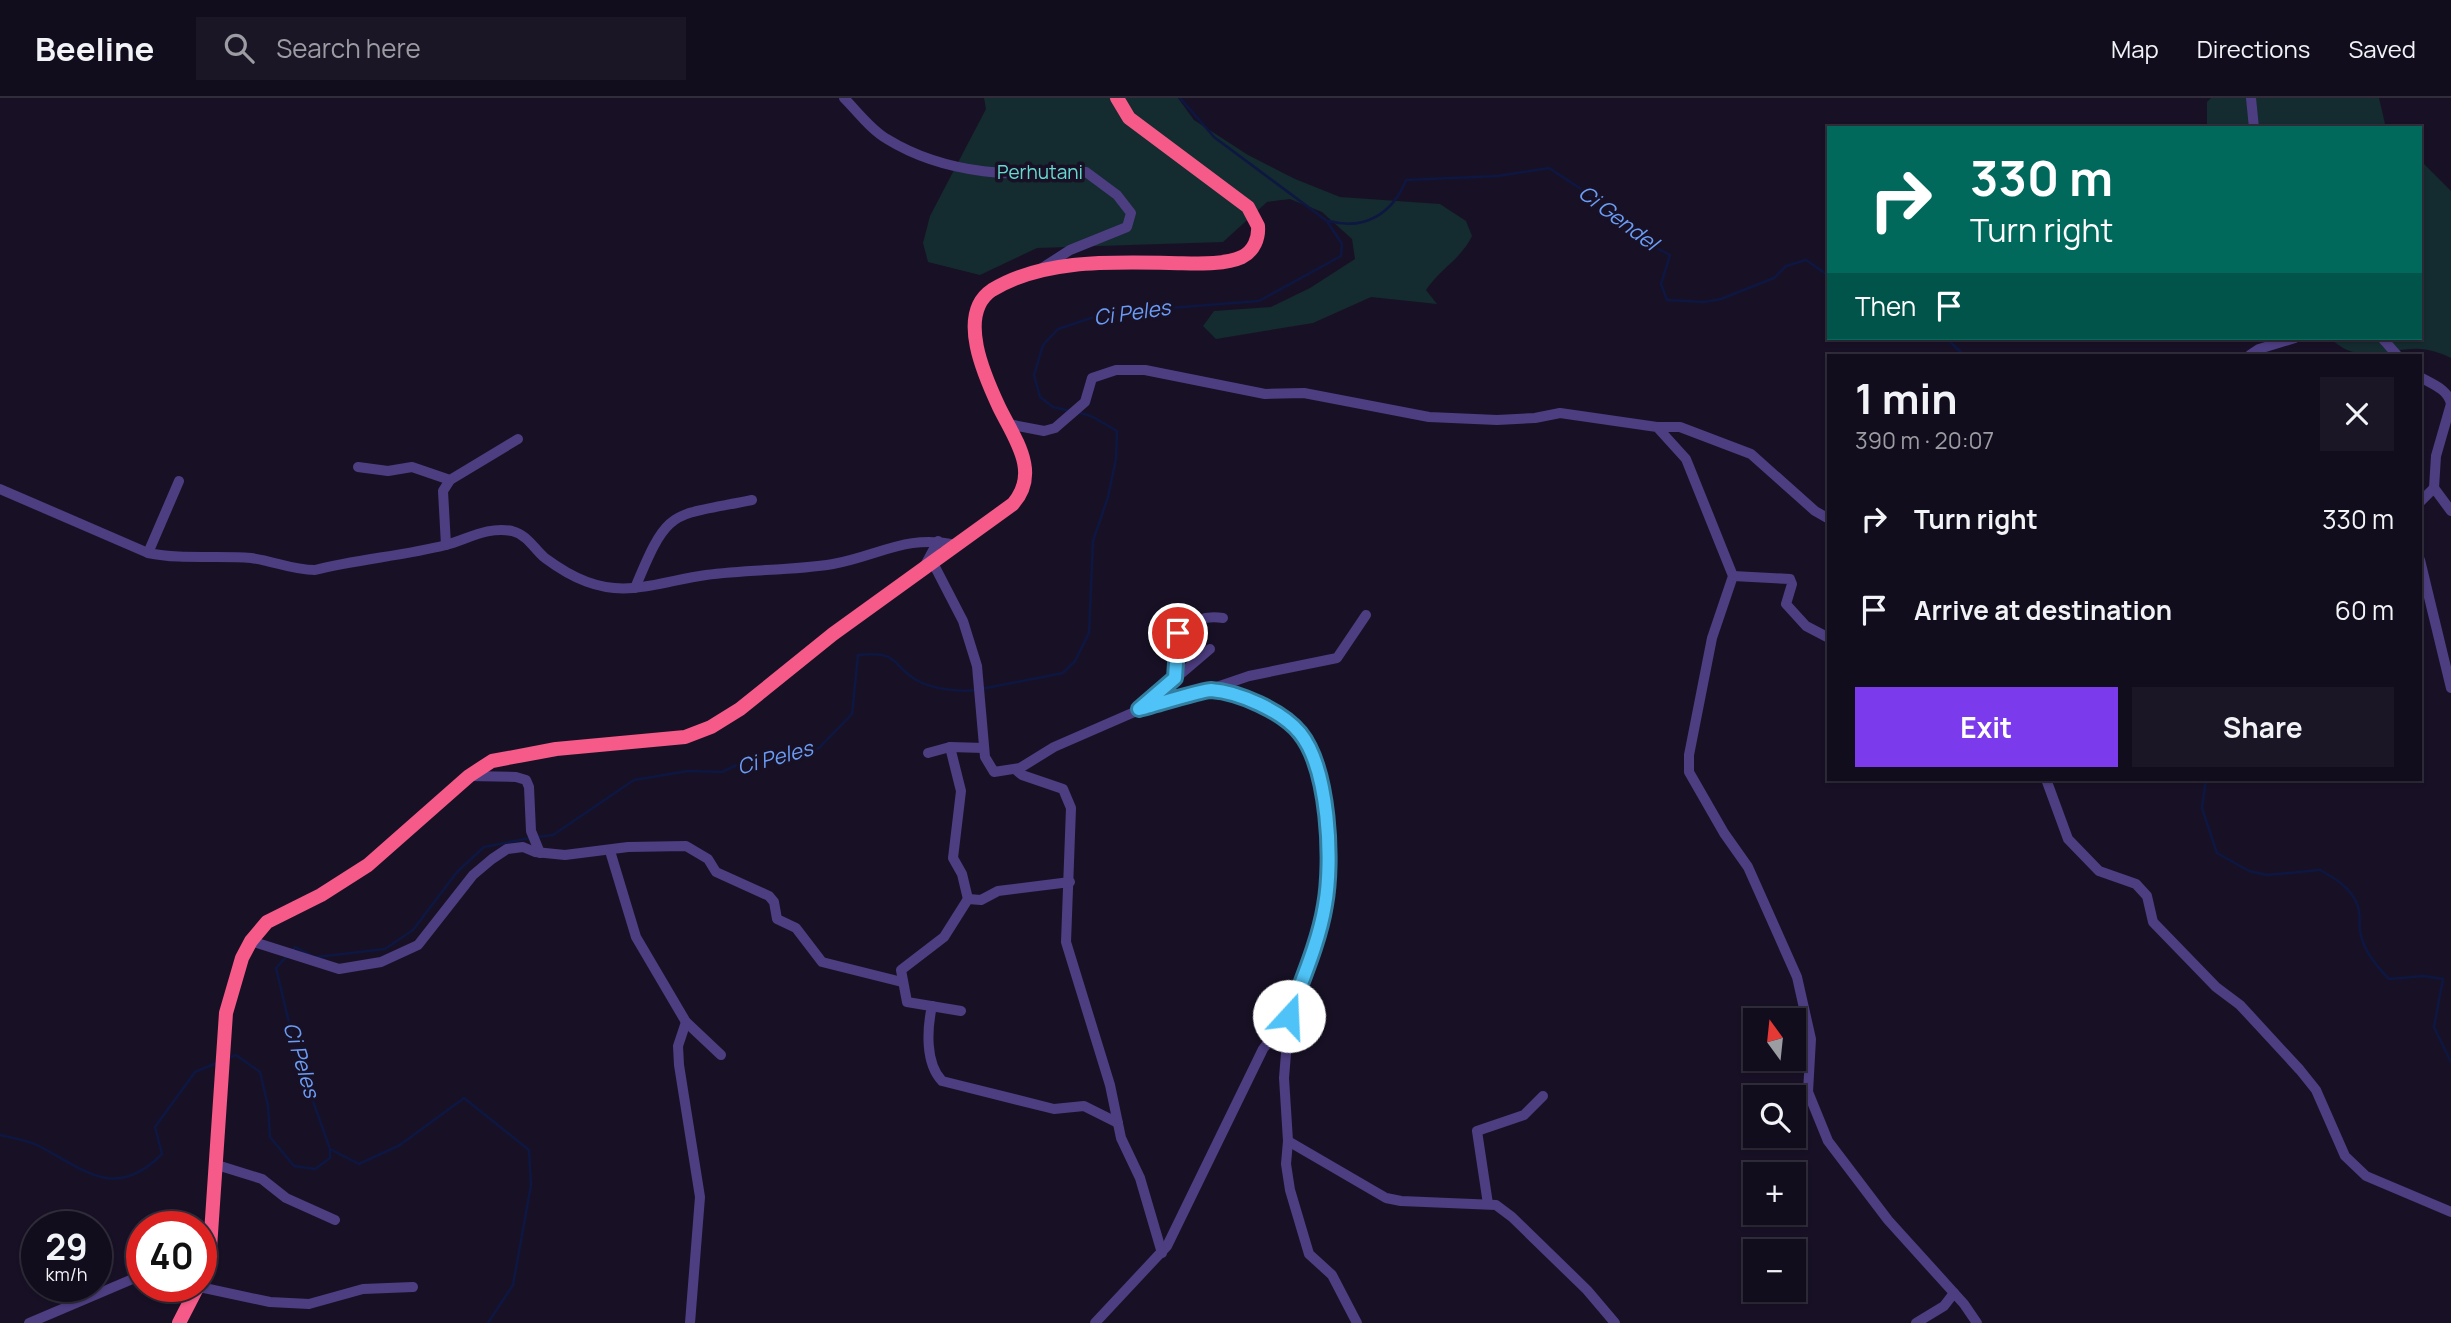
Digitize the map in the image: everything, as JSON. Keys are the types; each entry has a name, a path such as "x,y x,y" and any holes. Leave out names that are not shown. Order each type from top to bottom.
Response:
{"highway":[{"path":"213,1211 228,1003 251,940 278,915 327,891 375,860 468,776 492,761 518,754 674,738 711,727 740,709 833,634 1013,504 1023,489 1024,461 995,398 978,345 976,314 984,296 994,289 1036,274 1090,264 1223,260 1242,257 1258,239 1258,226 1248,207 1129,118 1117,98"},
{"path":"179,1323 189,1302"}],"street":[{"path":"844,98 886,139 953,168 1028,177 1086,172 1117,195 1131,213 1127,227 1070,250 1051,260 1036,274"},
{"path":"2251,98 2254,126"},
{"path":"2252,354 2288,340"},
{"path":"2384,340 2397,354"},
{"path":"1008,424 1044,431 1062,423 1085,402 1092,378 1132,369 1205,380 1265,394 1304,393 1429,417 1506,419 1560,413 1657,427 1679,427 1751,454 1815,511 1827,518"},
{"path":"2422,378 2450,397 2451,404 2436,456 2434,488 2451,511"},
{"path":"1657,427 1686,459 1733,576 1712,638 1689,755 1689,772 1724,833 1748,867 1797,977 1811,1039 1808,1092 1828,1141 1888,1220 1955,1293 1977,1323"},
{"path":"446,545 443,491 450,480 518,439"},
{"path":"358,467 388,471 412,467 450,480"},
{"path":"148,553 179,481"},
{"path":"2422,500 2434,488"},
{"path":"0,489 148,553 164,556 248,558 271,561 298,570 315,570 446,545 490,530 512,531 531,541 547,559 584,582 603,589 635,588 706,575 810,568 912,541 938,541 957,545"},
{"path":"635,588 656,538 675,517 694,510 752,500"},
{"path":"938,541 928,566 963,621 977,666 984,748 990,769 1003,772 1016,770 1054,747 1139,709 1250,676 1337,658 1366,615"},
{"path":"2422,566 2446,642 2451,688"},
{"path":"1733,576 1790,579 1792,584 1786,604 1806,626 1827,637"},
{"path":"1175,678 1178,633 1191,622 1212,616 1223,618"},
{"path":"1139,709 1210,649"},
{"path":"1208,690 1234,695 1286,720 1306,743 1321,785 1328,846 1325,904 1289,1016 1284,1078 1289,1141 1287,1178 1309,1254 1332,1275 1357,1323"},
{"path":"928,753 950,747 984,748"},
{"path":"950,747 961,791 953,858 962,874 968,899 942,939 901,970 907,1002 961,1011"},
{"path":"1016,770 1022,775 1063,789 1070,808 1070,882 1066,942 1110,1085 1123,1146 1143,1186 1162,1253"},
{"path":"468,776 516,777 526,780 536,844"},
{"path":"2047,781 2068,839 2099,871 2136,884 2147,896 2153,922 2216,987 2240,1005 2300,1070 2316,1090 2345,1156 2367,1176 2451,1212"},
{"path":"251,940 339,970 381,962 418,945 473,875 508,849 536,844 565,855 628,847 686,846 708,859 716,872 769,896 774,902 777,919 796,928 820,961 902,982"},
{"path":"610,851 636,937 686,1022 721,1055"},
{"path":"968,899 981,900 998,891 1070,882"},
{"path":"932,1006 929,1021 931,1056 934,1072 942,1081 1054,1109 1084,1107 1118,1123"},
{"path":"1095,1323 1162,1253 1263,1049 1289,1016"},
{"path":"686,1022 678,1046 679,1065 700,1197 690,1323"},
{"path":"1488,1204 1477,1131 1524,1115 1543,1096"},
{"path":"1289,1141 1387,1198 1401,1202 1488,1204 1512,1217 1587,1290 1615,1323"},
{"path":"217,1165 262,1179 286,1198 335,1220"},
{"path":"29,1323 126,1282"},
{"path":"217,1289 270,1302 309,1304 363,1289 412,1287"},
{"path":"1916,1323 1944,1306 1955,1293"}],"green space":[{"name":"Perhutani","path":"984,98 1178,98 1194,120 1248,155 1295,179 1340,197 1440,204 1466,221 1472,236 1462,251 1426,290 1437,304 1371,297 1313,323 1216,339 1203,326 1214,311 1271,307 1310,288 1355,259 1352,239 1322,212 1290,199 1267,202 1223,242 1037,248 980,275 928,262 923,243 930,216 986,109"},
{"path":"2211,98 2379,98 2386,126 2207,126 2207,102"},
{"path":"2422,162 2451,191 2451,358 2425,349 2371,354 2342,347 2332,340 2422,340"}],"waterway":[{"name":"Ci Peles","path":"1070,411 1053,407 1040,397 1034,375 1043,345 1058,329 1106,313 1259,301 1341,256 1342,244 1327,221 1214,137 1180,98"},
{"name":"Ci Gendel","path":"1329,221 1354,223 1376,217 1394,202 1406,180 1498,176 1549,168 1604,204 1643,241 1670,255 1661,284 1667,300 1704,302 1721,299 1774,278 1786,266 1806,260 1827,275"},
{"name":"Ci Gendel","path":"1948,340 1963,354"},
{"name":"Ci Peles","path":"981,689 1063,673 1075,661 1089,633 1093,541 1108,497 1116,459 1117,431 1091,416 1077,412"},
{"name":"Ci Peles","path":"537,837 553,835 634,780 688,771 722,772 741,763 819,748 852,714 858,655 889,657 911,676 932,686 975,690"},
{"name":"Ci Gendel","path":"2206,781 2202,808 2217,853 2249,871 2267,875 2320,870 2351,893 2359,910 2364,945 2389,979 2424,976 2443,979 2434,1027 2451,1062"},
{"name":"Ci Peles","path":"317,957 385,949 413,930 457,872 484,847 530,838"},
{"name":"Ci Peles","path":"293,950 295,947 311,955"},
{"name":"Ci Peles","path":"288,955 276,968 297,1056 330,1149 359,1164 400,1145 464,1098 529,1150 531,1185 513,1285 488,1323"},
{"path":"228,1058 236,1055 260,1072 268,1106 270,1137 294,1166 315,1169 330,1158 330,1149"},
{"path":"0,1135 37,1145 99,1176 114,1179 129,1176 145,1168 162,1154 155,1127 195,1072 219,1062"}],"route":[{"path":"1178,633 1175,643 1175,678 1139,709 1180,700 1208,690 1234,695 1286,720 1300,733 1315,763 1321,785 1328,846 1325,904 1309,961 1289,1016"}]}
